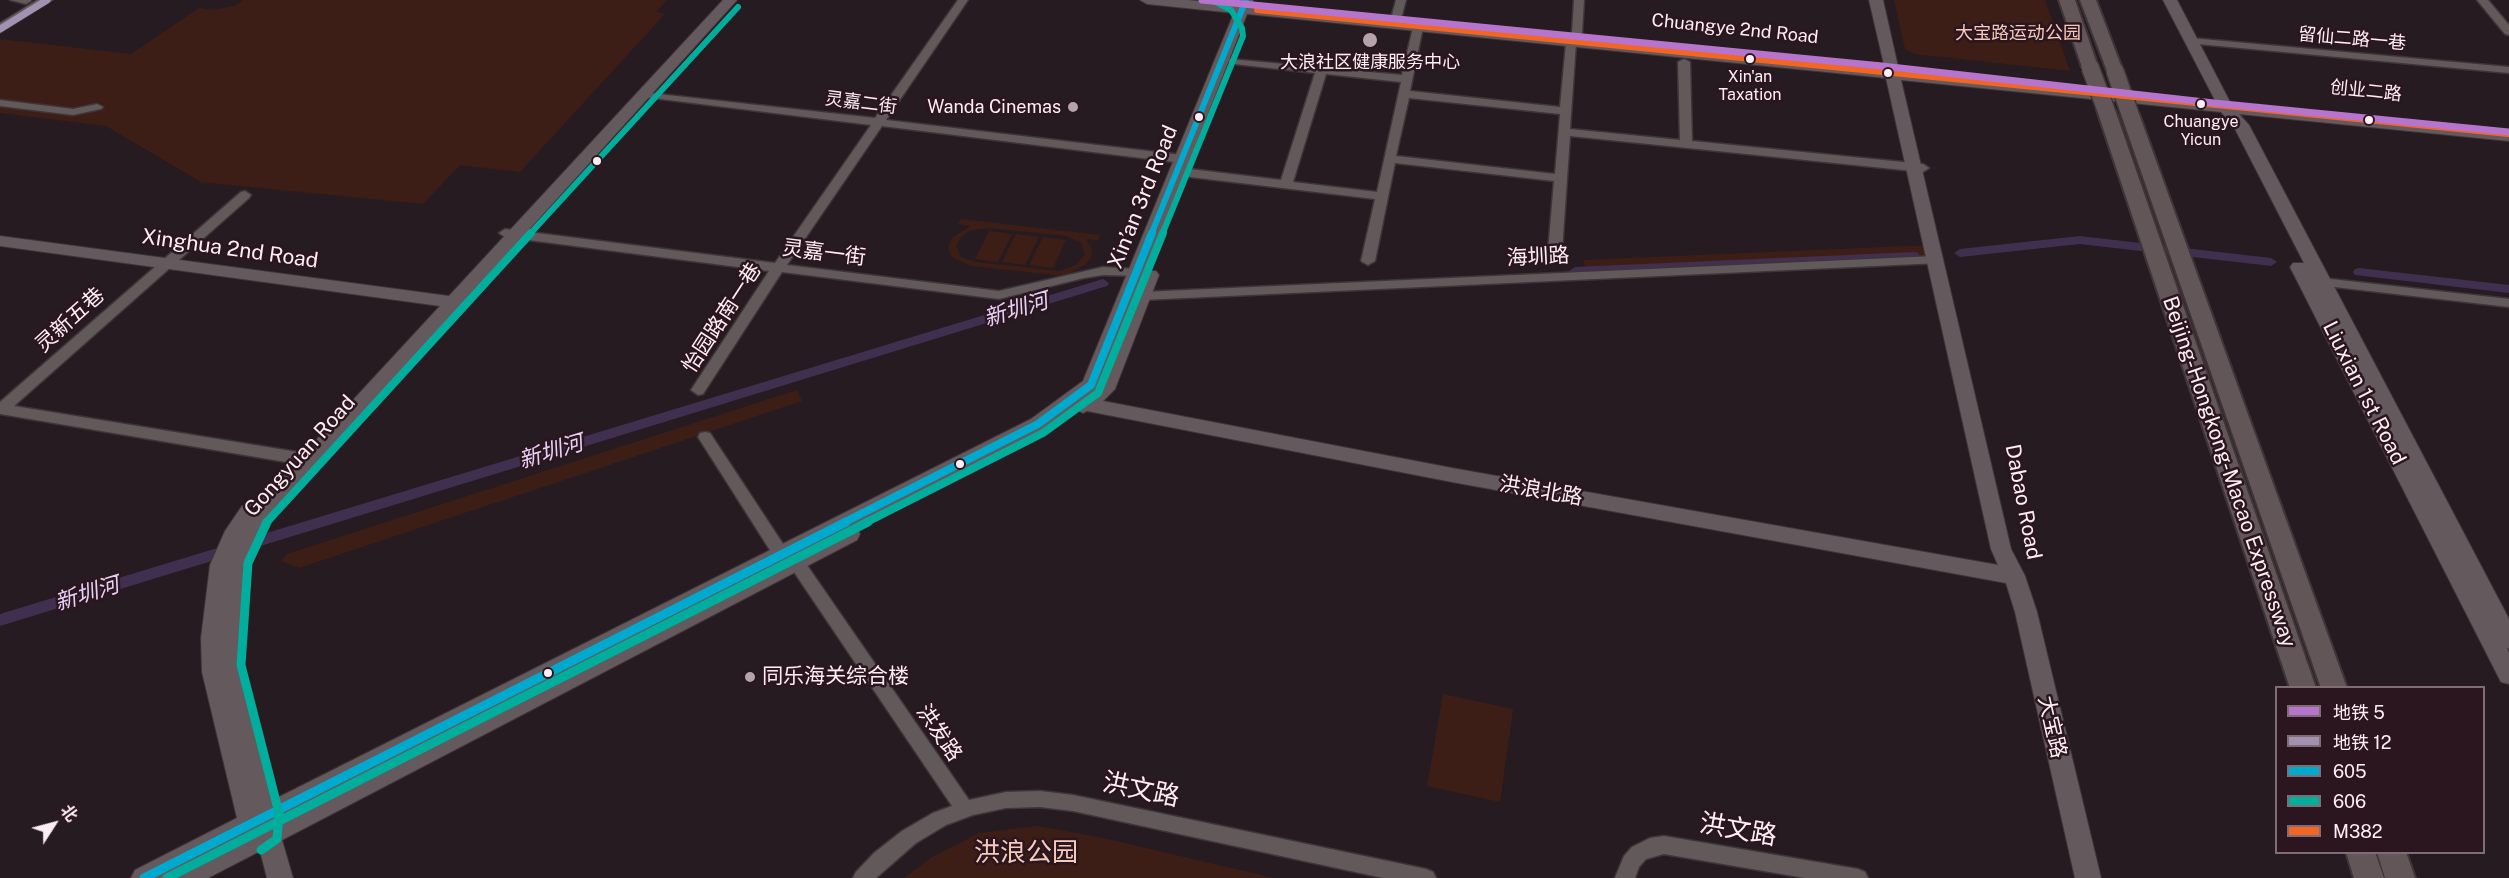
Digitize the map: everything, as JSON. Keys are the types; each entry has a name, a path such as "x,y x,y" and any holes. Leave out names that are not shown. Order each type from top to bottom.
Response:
{"highway":[{"name":"Beijing-Hongkong-Macao Expressway","path":"2067,0 2304,686"},
{"name":"Beijing-Hongkong-Macao Expressway","path":"2088,0 2180,249 2334,686"},
{"path":"2361,854 2369,878"},
{"path":"2392,854 2400,878"}],"main road":[{"path":"0,17 23,0"},
{"path":"0,29 46,0"},
{"name":"Gongyuan Road","path":"280,878 213,672 212,638 230,562 250,510 304,459 721,0"},
{"name":"Gongyuan Road","path":"510,234 730,0"},
{"name":"Chuangye 2nd Road","path":"1147,0 1199,5 1287,6 1397,15 1574,38"},
{"name":"Dabao Road","path":"1876,0 1896,70"},
{"name":"Dabao Road","path":"1884,0 1896,70 1918,167 2014,552 2014,576"},
{"name":"Liuxian 1st Road","path":"2170,0 2223,102 2241,125 2503,625 2507,658"},
{"name":"Xin’an 3rd Road","path":"1077,402 1106,389 1142,296 1186,166 1250,4"},
{"path":"1199,5 1222,17 1239,32 1287,6"},
{"name":"Chuangye 2nd Road","path":"1287,6 1418,27 1574,38 2223,102"},
{"name":"Xin’an 3rd Road","path":"1077,402 1091,386 1137,273 1234,61 1239,32"},
{"name":"Liuxian 1st Road","path":"2223,102 2226,124 2507,658"},
{"name":"创业二路","path":"2223,102 2509,124"},
{"name":"创业二路","path":"2223,102 2509,136"},
{"name":"Dabao Road","path":"1918,167 1935,260 2001,549 2014,576"},
{"name":"Xinghua 2nd Road","path":"0,241 449,301"},
{"path":"144,878 263,824 789,558 1046,433 1077,402"},
{"name":"洪浪北路","path":"1077,402 1452,475 2014,576"},
{"name":"大宝路","path":"2014,576 2026,612 2088,878"},
{"path":"183,878 263,824"}],"street":[{"name":"怡园路南一巷","path":"699,390 778,268 963,0"},
{"path":"1397,15 1401,0"},
{"path":"1555,251 1566,111 1579,0"},
{"path":"2482,0 2509,32"},
{"path":"1368,261 1418,27"},
{"name":"留仙二路一巷","path":"2192,41 2509,70"},
{"path":"1234,61 1407,79"},
{"path":"1684,62 1686,144"},
{"path":"1286,184 1322,70"},
{"name":"灵嘉二街","path":"644,94 878,123 1186,166 1286,184 1382,196"},
{"path":"1403,94 1566,111"},
{"path":"0,103 73,112 97,107"},
{"path":"1564,132 1918,167"},
{"path":"1390,159 1560,178"},
{"name":"灵新五巷","path":"1,409 245,195"},
{"name":"灵嘉一街","path":"510,234 999,295 1084,274 1103,271 1137,273"},
{"name":"海圳路","path":"1142,296 1935,260"},
{"path":"2322,282 2509,303"},
{"path":"1,409 304,459"},
{"name":"洪发路","path":"705,437 964,810"},
{"name":"洪文路","path":"863,878 881,859 909,837 940,819 964,810 1006,800 1040,799 1072,803 1388,875 1426,878"},
{"name":"洪文路","path":"1625,878 1631,862 1639,853 1650,847 1664,845 1858,878"}],"green space":[{"path":"243,0 667,0 656,12 665,14 520,172 460,165 423,204 201,182 106,126 0,113 0,39 131,54 199,8 212,10 234,6"},
{"name":"大宝路运动公园","path":"1894,0 2045,0 2070,71 1915,54 1905,49"},
{"path":"961,219 1100,235 1098,240 1086,239 1092,250 1091,257 1086,264 1068,274 1056,275 971,266 953,258 949,251 949,244 953,237 971,226 958,224","holes":["987,228 1067,236 1081,243 1085,254 1076,265 1059,271 976,262 961,257 956,246 962,236 969,231"]},
{"path":"989,231 1012,234 998,262 975,259"},
{"path":"1016,234 1039,237 1025,265 1002,262"},
{"path":"1043,237 1066,240 1053,268 1029,265"},
{"path":"1931,245 1935,260 1588,278 1583,260"},
{"path":"797,390 802,401 299,568 281,561 287,554"},
{"path":"1443,694 1513,709 1500,802 1427,786"},
{"name":"洪浪公园","path":"1037,826 1103,838 1274,878 904,878 932,857 979,833"}],"waterway":[{"path":"1960,253 2080,240 2271,262"},
{"path":"1575,271 1914,256"},
{"path":"2359,272 2509,289"},
{"name":"新圳河","path":"0,620 1103,283"}],"metro line":[{"name":"12","path":"0,29 47,0"},
{"name":"5","path":"1202,0 1882,66 2214,103 2509,132"}],"transit line":[{"name":"606","path":"167,878 1043,433 1098,393 1243,36 1242,28 1231,10 1212,0"},
{"name":"605","path":"144,878 1038,424 1091,385 1246,0"},
{"name":"606","path":"261,850 277,839 279,813 241,665 248,563 259,535 267,521 738,7"},
{"name":"M382","path":"1257,10 2508,134"}],"place":[{"name":"大浪社区健康服务中心","path":"1370,40"},
{"name":"Xin'an Taxation","path":"1750,59"},
{"name":"Chuangye Yicun","path":"2201,104"},
{"name":"Wanda Cinemas","path":"1073,107"},
{"name":"同乐海关综合楼","path":"750,677"}]}
